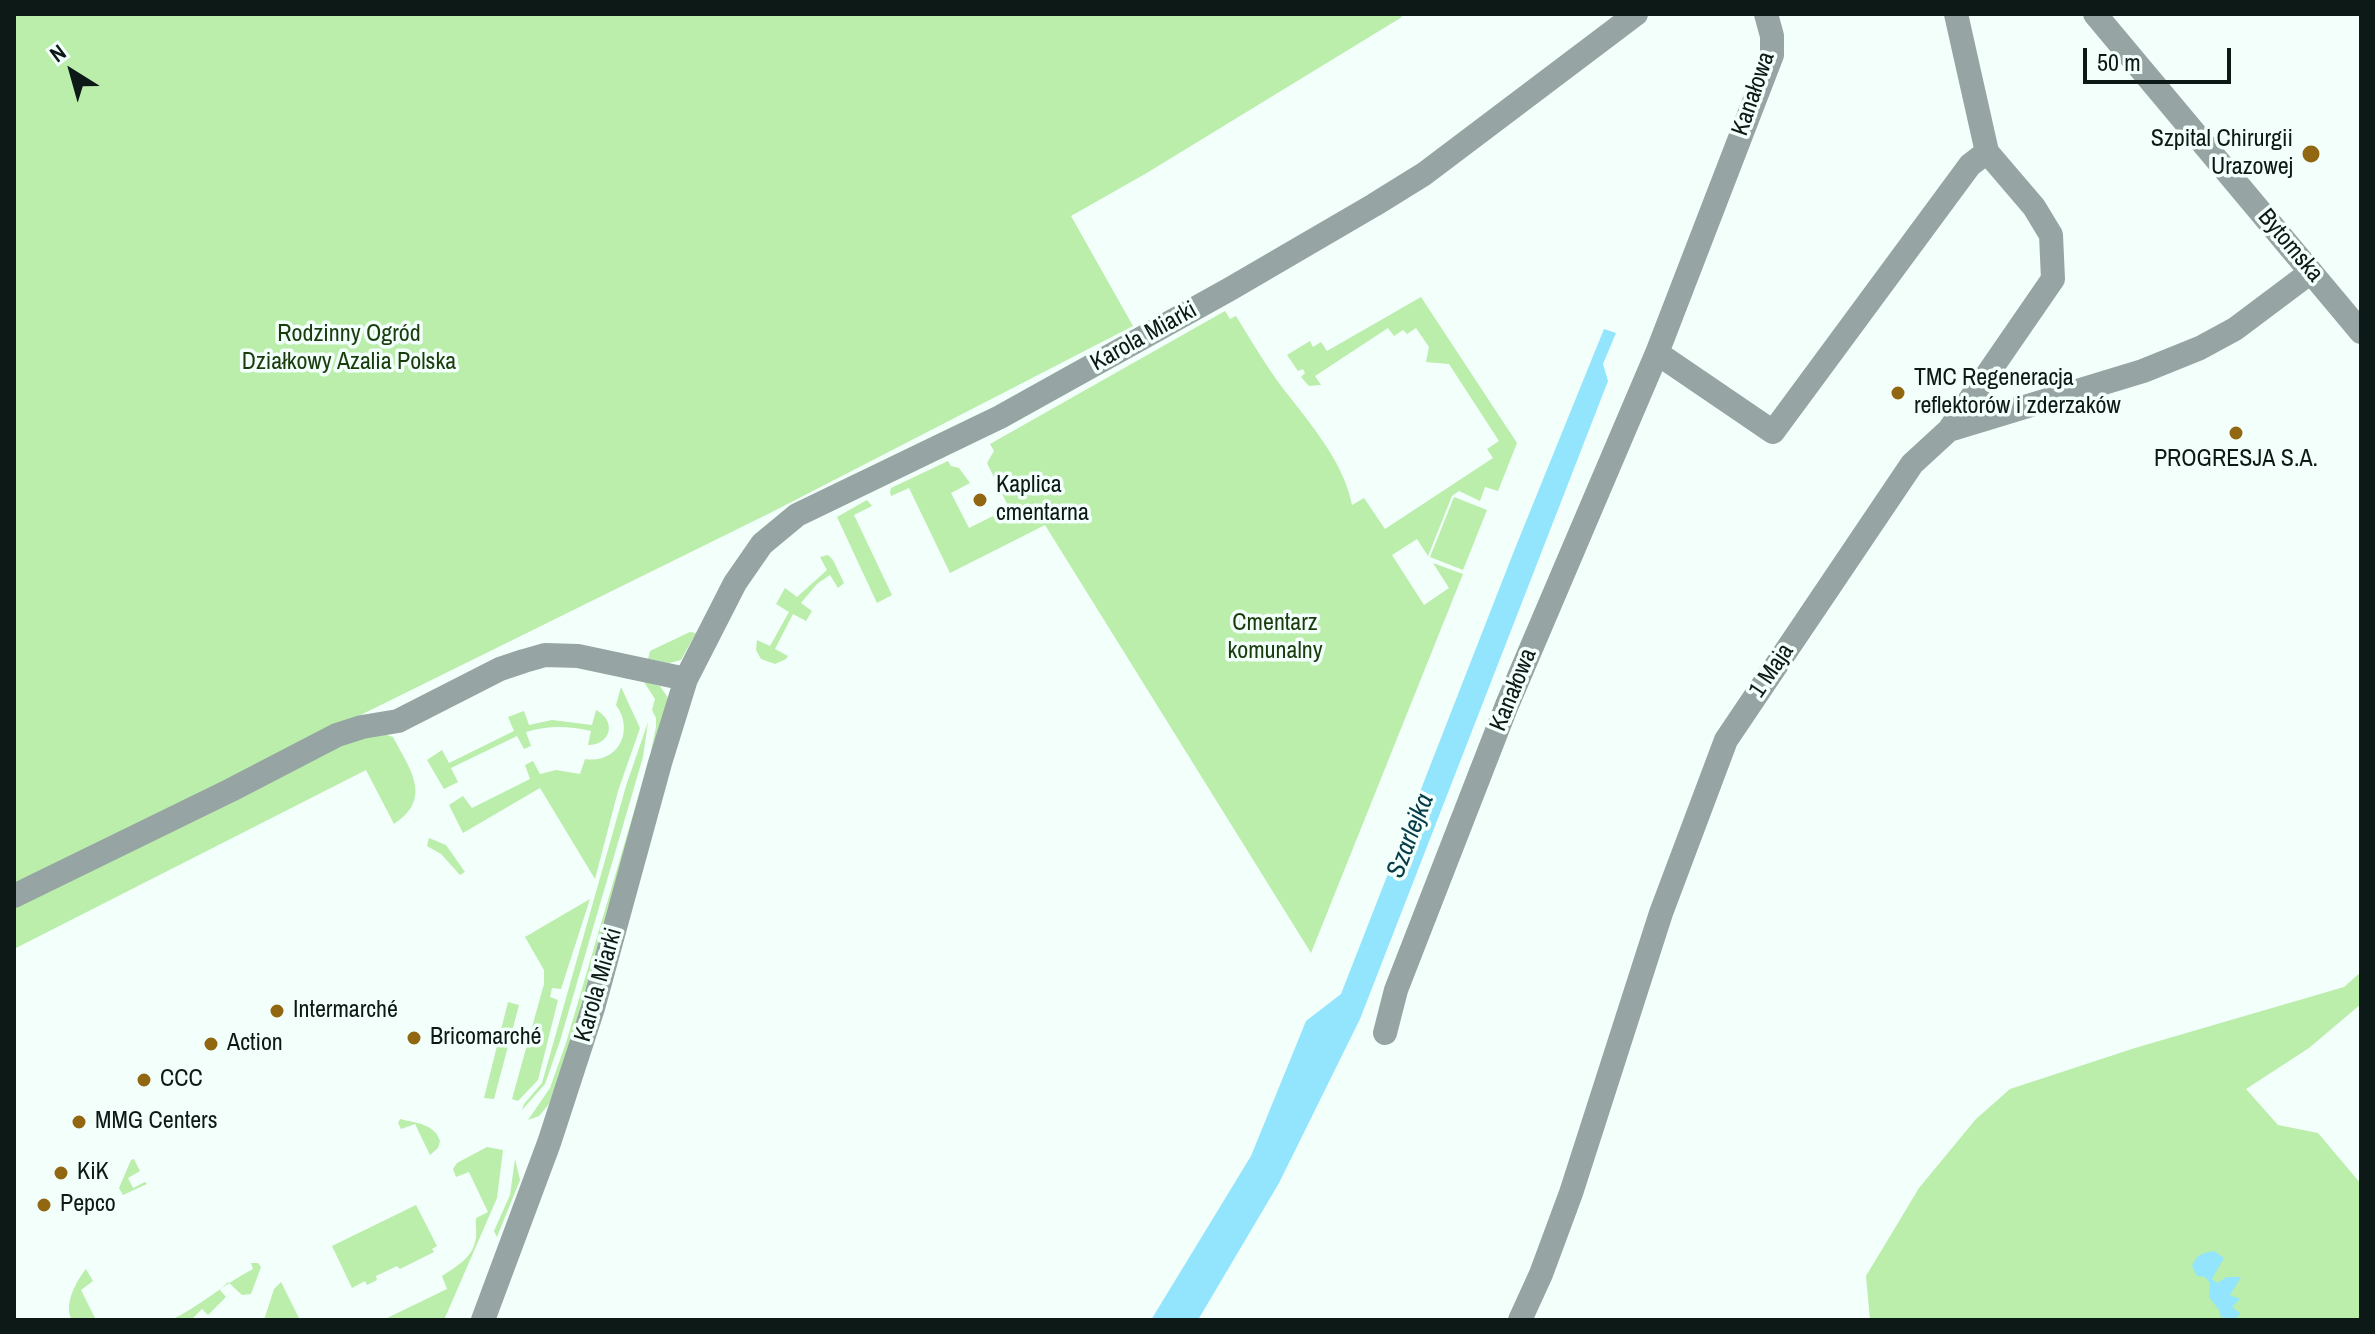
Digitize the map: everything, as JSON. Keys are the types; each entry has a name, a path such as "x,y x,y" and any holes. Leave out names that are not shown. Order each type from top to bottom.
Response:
{"street":[{"name":"Karola Miarki","path":"480,1320 549,1143 593,1008 686,679 747,562 762,544 797,515 1000,417 1374,205 1424,174 1636,14"},
{"name":"Kanałowa","path":"1385,1033 1396,990 1507,705 1657,353 1772,55 1772,36 1766,14"},
{"path":"1949,430 2053,279 2051,235 2034,207 1987,152 1956,14"},
{"name":"Bytomska","path":"2095,14 2361,332"},
{"path":"1657,353 1773,432 1970,165 1987,152"},
{"name":"1 Maja","path":"1520,1320 1571,1193 1661,913 1726,740 1912,464 1949,430 2143,371 2200,348 2235,329 2311,272"},
{"path":"14,896 337,735 398,721 500,669 545,655 562,654 590,657 686,679"}],"green space":[{"name":"Rodzinny Ogród Działkowy Azalia Polska","path":"14,14 1399,14 1402,17 1071,216 1133,326 772,512 14,886"},
{"name":"Cmentarz komunalny","path":"1421,297 1517,443 1498,491 1485,487 1480,501 1459,491 1452,496 1428,556 1417,539 1392,555 1424,605 1449,588 1433,563 1463,574 1311,953 1045,525 950,573 909,488 891,496 890,492 891,488 948,461 951,466 959,468 970,483 951,493 969,528 1009,508 987,463 994,451 990,444 1225,311 1230,319 1236,316 1276,379 1331,454 1352,505 1364,498 1385,529 1493,458 1487,449 1499,441 1449,364 1426,362 1429,347 1416,328 1407,334 1403,330 1394,336 1388,328 1315,376 1321,385 1309,386 1301,377 1305,373 1303,369 1298,371 1287,355 1310,341 1313,347 1321,342 1327,351"},
{"path":"1454,497 1487,510 1463,570 1430,557"},
{"path":"867,500 872,506 854,515 892,595 877,603 837,517"},
{"path":"828,555 844,583 838,588 830,575 817,584 801,603 812,611 806,621 793,614 775,649 788,656 786,659 775,664 761,659 756,650 757,640 770,646 789,612 776,604 785,588 797,597 827,570 820,557"},
{"path":"690,632 696,633 681,660 669,663 648,659 650,651"},
{"path":"644,682 660,686 668,698 653,756 656,718 652,710 655,699"},
{"path":"621,687 640,728 618,791 595,879 540,788 463,833 449,805 463,796 472,808 530,779 525,765 533,761 540,774 556,770 580,774 585,759 597,759 614,751 623,735 624,725 616,705"},
{"path":"596,710 609,726 602,741 588,745 591,731 574,728 551,727 526,732 531,746 524,749 517,736 451,768 458,782 444,789 427,760 442,750 449,763 514,731 508,717 524,711 529,725 552,720 592,725"},
{"path":"648,722 643,757 560,1041 545,1084 522,1110 542,1083 626,786"},
{"path":"384,734 393,737 414,782 413,804 394,824 366,770 14,949 14,905 339,741"},
{"path":"647,767 580,1015 549,1104 539,1116 528,1120 550,1088 566,1043"},
{"path":"429,838 446,845 465,872 460,875 441,854 427,846"},
{"path":"590,899 561,989 552,988 550,997 558,1000 538,1080 518,1101 512,1099 544,984 544,970 525,937"},
{"path":"2361,972 2361,1004 2309,1048 2246,1089 2278,1125 2318,1133 2361,1184 2361,1320 1870,1320 1866,1276 1919,1188 1976,1119 2010,1089 2135,1048 2344,987"},
{"path":"508,1002 519,1005 494,1099 484,1098"},
{"path":"400,1119 424,1125 434,1131 440,1141 438,1148 430,1155 415,1124 401,1129"},
{"path":"487,1147 503,1150 497,1198 444,1320 383,1320 447,1289 442,1276 464,1261 472,1251 476,1238 476,1218 488,1212 469,1172 456,1177 453,1169 457,1163"},
{"path":"134,1159 140,1171 128,1178 133,1188 145,1182 147,1184 123,1195 119,1188"},
{"path":"515,1159 520,1180 497,1237 494,1231 510,1195"},
{"path":"416,1205 437,1246 432,1249 434,1252 400,1269 397,1266 376,1276 377,1280 367,1285 365,1281 352,1288 332,1246"},
{"path":"251,1263 258,1263 261,1267 251,1294 242,1295 229,1283 253,1269"},
{"path":"86,1269 93,1281 81,1290 96,1320 72,1320 70,1301"},
{"path":"281,1282 300,1320 264,1320 274,1289"},
{"path":"222,1288 220,1290 226,1297 208,1315 202,1309 191,1320 171,1320 192,1308"}],"water":[{"name":"Szarlejka","path":"1604,329 1616,333 1603,364 1608,381 1360,1019 1279,1183 1198,1320 1151,1320 1251,1156 1306,1021 1341,994"},
{"path":"2214,1251 2224,1258 2212,1279 2217,1283 2227,1277 2241,1277 2230,1295 2240,1299 2232,1307 2240,1313 2235,1320 2221,1317 2209,1297 2210,1283 2205,1277 2197,1276 2192,1266 2200,1255"}],"place":[{"name":"Szpital Chirurgii Urazowej","path":"2311,154"},
{"name":"TMC Regeneracja reflektorów i zderzaków","path":"1898,393"},
{"name":"PROGRESJA S.A.","path":"2236,433"},
{"name":"Kaplica cmentarna","path":"980,500"},
{"name":"Intermarché","path":"277,1011"},
{"name":"Bricomarché","path":"414,1038"},
{"name":"Action","path":"211,1044"},
{"name":"CCC","path":"144,1080"},
{"name":"MMG Centers","path":"79,1122"},
{"name":"KiK","path":"61,1173"},
{"name":"Pepco","path":"44,1205"}]}
